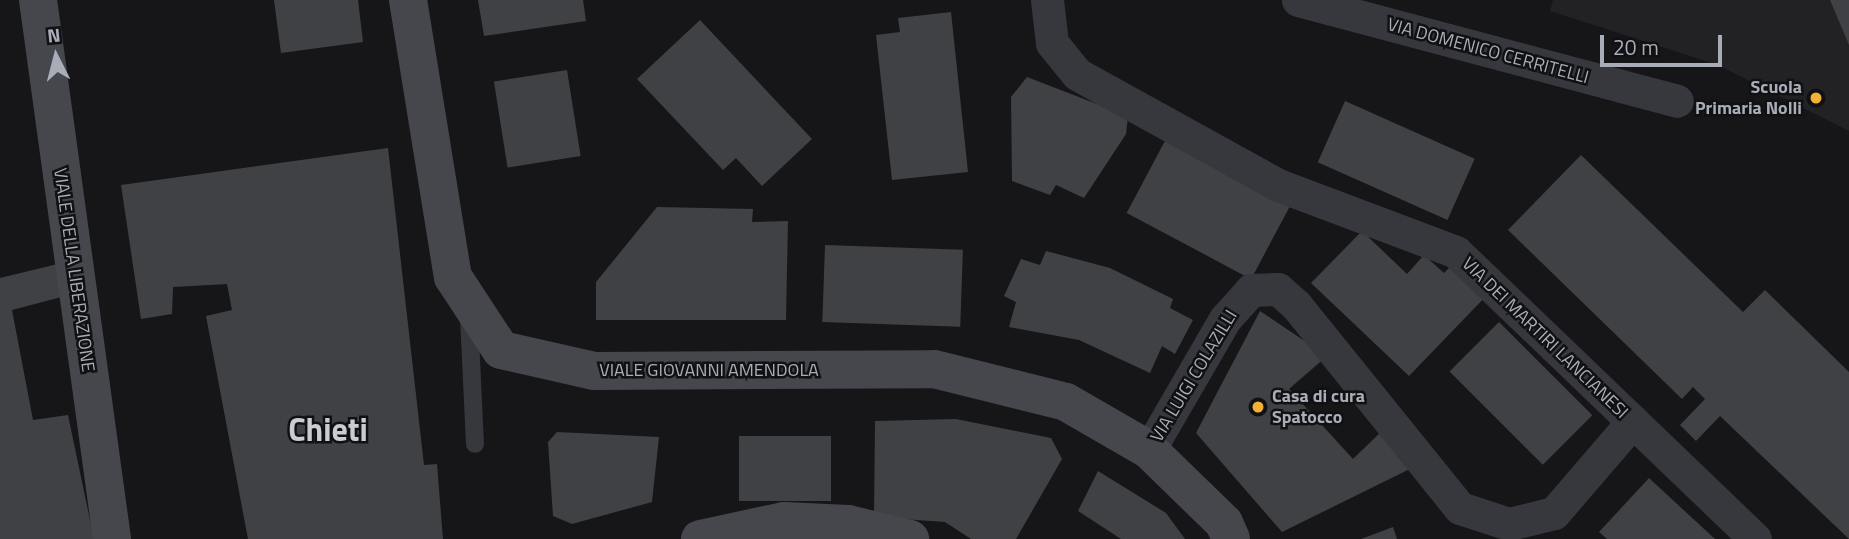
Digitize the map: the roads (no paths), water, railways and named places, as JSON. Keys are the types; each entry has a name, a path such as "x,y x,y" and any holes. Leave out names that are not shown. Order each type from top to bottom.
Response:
{"main road":[{"name":"VIALE DELLA LIBERAZIONE","path":"38,0 112,539"},
{"name":"VIALE GIOVANNI AMENDOLA","path":"408,0 453,277 501,350 594,371 934,369 1066,402 1149,450 1224,523 1231,539"},
{"path":"700,539 784,521 848,524 910,539"}],"street":[{"name":"VIA DEI MARTIRI LANCIANESI","path":"1047,0 1052,43 1077,74 1278,185 1456,252 1755,539"},
{"name":"VIA DOMENICO CERRITELLI","path":"1298,0 1677,101"},
{"name":"VIA LUIGI COLAZILLI","path":"1149,450 1225,319 1251,290 1278,289 1296,305 1460,508 1509,524 1553,513 1633,421"}],"lane":[{"path":"468,300 475,444"}],"place":[{"name":"Scuola Primaria Nolli","path":"1816,98"},
{"name":"Casa di cura Spatocco","path":"1258,407"}],"district":[{"name":"Chieti","path":"328,429"}]}
